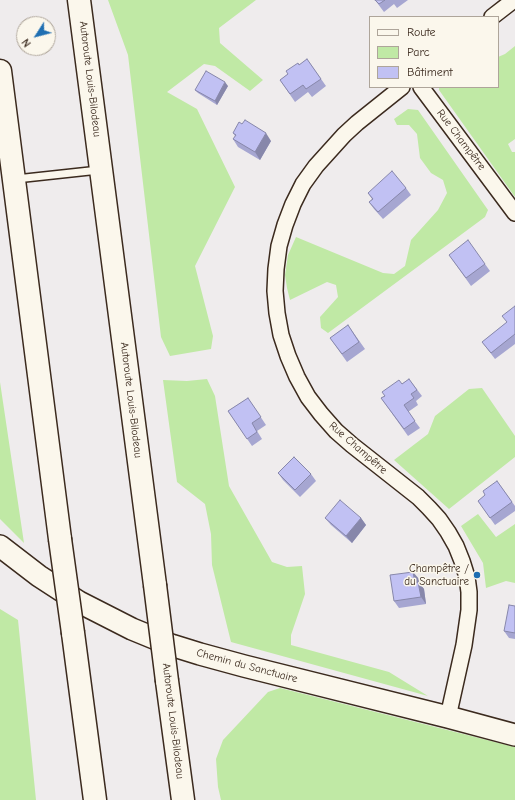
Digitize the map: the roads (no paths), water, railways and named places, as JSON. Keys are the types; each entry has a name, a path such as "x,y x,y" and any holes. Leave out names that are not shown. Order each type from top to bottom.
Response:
{"highway":[{"name":"Autoroute Louis-Bilodeau","path":"79,0 183,800"},
{"path":"0,71 95,800"}],"street":[{"path":"493,16 514,0"},
{"name":"Rue Champêtre","path":"401,88 344,135 316,166 303,184 293,204 279,246 276,268 277,313 281,335 297,377 308,397 321,414 336,431 352,445 418,497 439,519 456,546 462,561 468,584 469,614 464,645 448,717"},
{"name":"Rue Champêtre","path":"422,88 515,213"},
{"name":"Chemin du Sanctuaire","path":"0,546 39,576 79,602 119,623 152,637 228,662 515,735"}],"lane":[{"path":"14,179 101,169"}],"place":[{"name":"Champêtre / du Sanctuaire","path":"477,575"}]}
